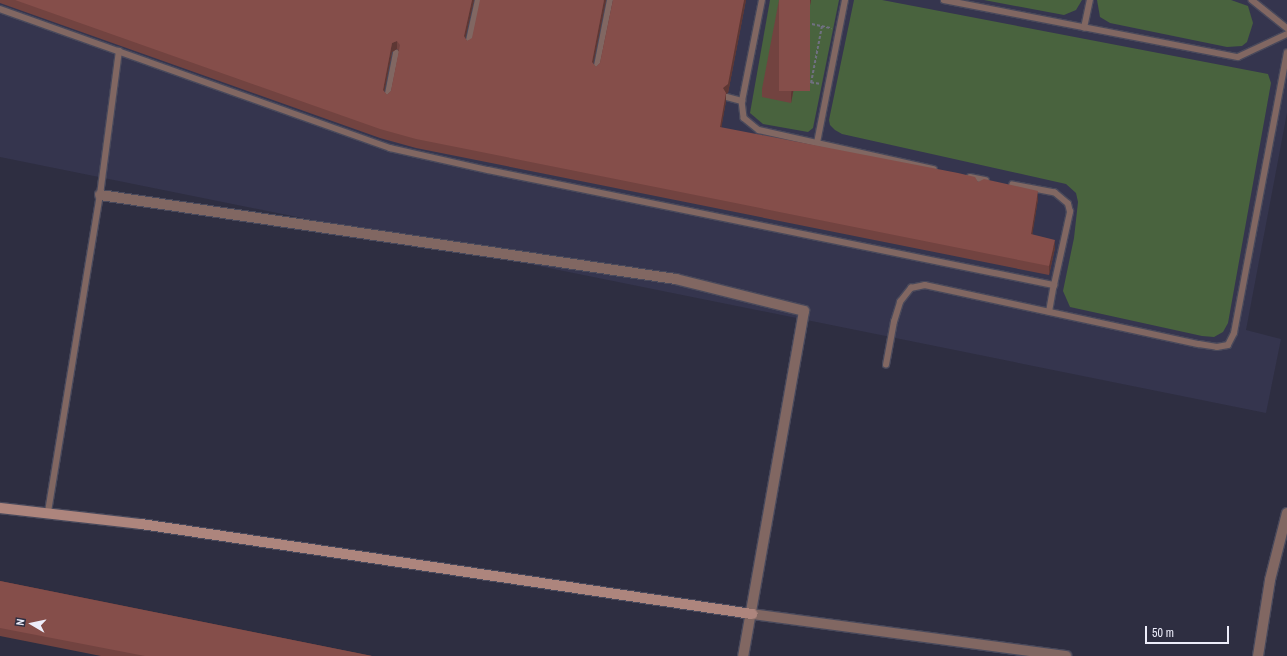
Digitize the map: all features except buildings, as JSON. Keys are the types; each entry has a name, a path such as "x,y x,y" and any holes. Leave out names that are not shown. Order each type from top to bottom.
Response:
{"street":[{"path":"100,195 676,279 804,311 752,614 743,656"},
{"path":"0,508 48,512 752,614 1066,656"},
{"path":"1258,656 1270,580 1287,512"}],"lane":[{"path":"468,45 478,0"},
{"path":"596,71 610,0"},
{"path":"762,0 742,101 744,118 759,130 940,170"},
{"path":"817,143 845,0"},
{"path":"944,0 1238,57 1287,34"},
{"path":"1084,28 1090,0"},
{"path":"1252,0 1287,28"},
{"path":"0,9 390,148 429,158 1054,285"},
{"path":"48,512 100,195 119,51"},
{"path":"387,99 396,53"},
{"path":"886,365 894,322 900,302 911,288 925,286 1199,344 1217,347 1228,344 1234,333 1287,53"},
{"path":"727,97 742,101"},
{"path":"963,175 994,182"},
{"path":"979,186 986,180"},
{"path":"1009,185 1055,193 1068,204 1070,212 1049,312"}],"path":[{"path":"807,23 840,29"},
{"path":"811,83 822,26"},
{"path":"796,80 828,86"}],"shaded area":[{"path":"0,0 1287,0 1287,113 1246,330 1281,339 1266,413 0,157"}],"green space":[{"path":"770,0 839,0 813,128 808,132 763,124 750,113"},
{"path":"854,0 882,0 1268,74 1271,83 1228,323 1223,332 1214,337 1202,336 1070,307 1063,291 1074,238 1078,202 1076,193 1066,184 842,134 835,130 830,125 829,120"},
{"path":"984,0 1082,0 1076,10 1064,15"},
{"path":"1097,0 1231,0 1248,6 1253,23 1247,42 1242,46 1227,47 1110,23 1100,17"}]}
